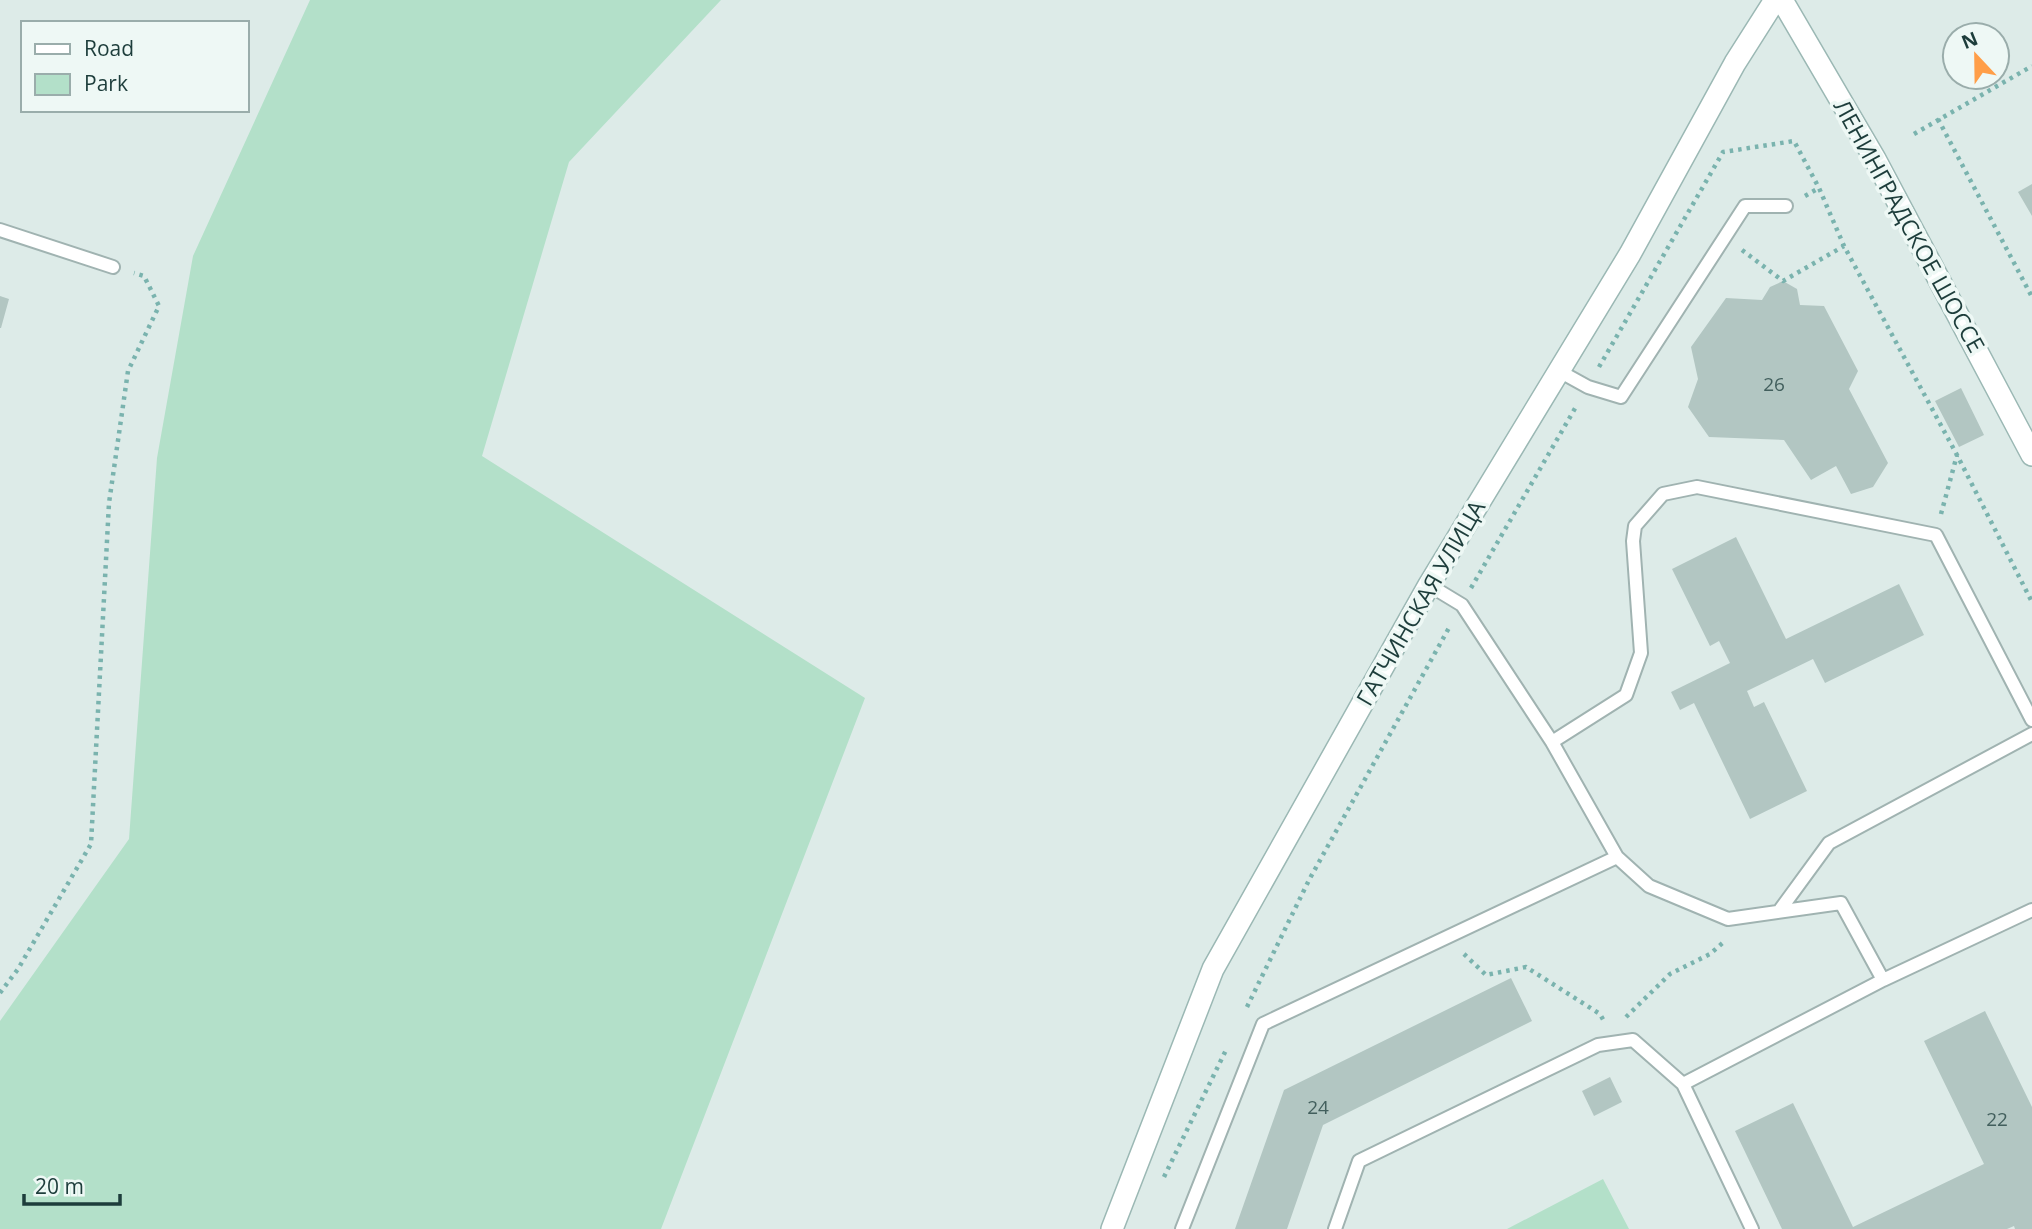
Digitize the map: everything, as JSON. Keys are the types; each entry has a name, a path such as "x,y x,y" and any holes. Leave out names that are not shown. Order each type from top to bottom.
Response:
{"street":[{"name":"ГАТЧИНСКАЯ УЛИЦА","path":"1112,1229 1213,969 1429,585 1630,254 1735,63 1775,0"},
{"name":"ЛЕНИНГРАДСКОЕ ШОССЕ","path":"1782,0 1875,159 2032,455"}],"lane":[{"path":"1559,370 1588,387 1620,397 1745,206 1786,206"},
{"path":"0,230 113,267"},
{"path":"1552,742 1626,695 1641,653 1633,541 1635,526 1663,494 1697,487 1936,535 2032,720"},
{"path":"1429,585 1462,604 1552,742 1617,857 1649,887 1728,919 1841,903 1883,980"},
{"path":"1780,910 1829,844 2032,734"},
{"path":"1182,1229 1263,1024 1617,857"},
{"path":"1683,1084 1883,980 2032,910"},
{"path":"1335,1229 1359,1161 1598,1045 1633,1040 1683,1084 1752,1229"}],"path":[{"path":"1914,134 2032,66"},
{"path":"1938,119 2032,297"},
{"path":"1819,188 1844,246 1957,455 2032,602"},
{"path":"1724,237 1783,281 1844,246"},
{"path":"0,993 18,970 91,844 109,503 128,371 159,306 144,276 113,267"},
{"path":"1936,535 1957,455"},
{"path":"1598,1045 1670,974 1710,954 1755,915"},
{"path":"1445,937 1486,975 1526,967 1600,1014 1610,1034"}],"green space":[{"path":"310,0 721,0 569,162 482,456 865,698 661,1229 0,1229 0,1021 129,839 157,458 193,256"},
{"path":"1603,1179 1629,1229 1507,1229"}],"building":[{"path":"2032,184 2032,216 2018,192"},
{"path":"1783,281 1797,289 1800,305 1824,306 1858,371 1849,389 1888,463 1873,487 1851,494 1836,466 1811,480 1784,440 1709,437 1688,407 1698,379 1691,347 1726,298 1762,300 1770,287"},
{"path":"0,296 9,299 1,328 0,328"},
{"path":"1961,388 1984,435 1959,447 1935,401"},
{"path":"1736,537 1786,639 1899,584 1924,635 1825,683 1813,659 1747,691 1754,707 1764,702 1807,791 1750,819 1694,703 1680,710 1671,692 1730,663 1719,641 1710,646 1672,569"},
{"path":"1511,978 1532,1021 1323,1125 1287,1229 1235,1229 1284,1090"},
{"path":"1985,1011 2032,1107 2032,1229 2015,1229 2014,1226 2007,1229 1782,1229 1735,1131 1793,1103 1853,1227 1984,1164 1924,1041"},
{"path":"1610,1077 1622,1102 1594,1116 1582,1091"}]}
